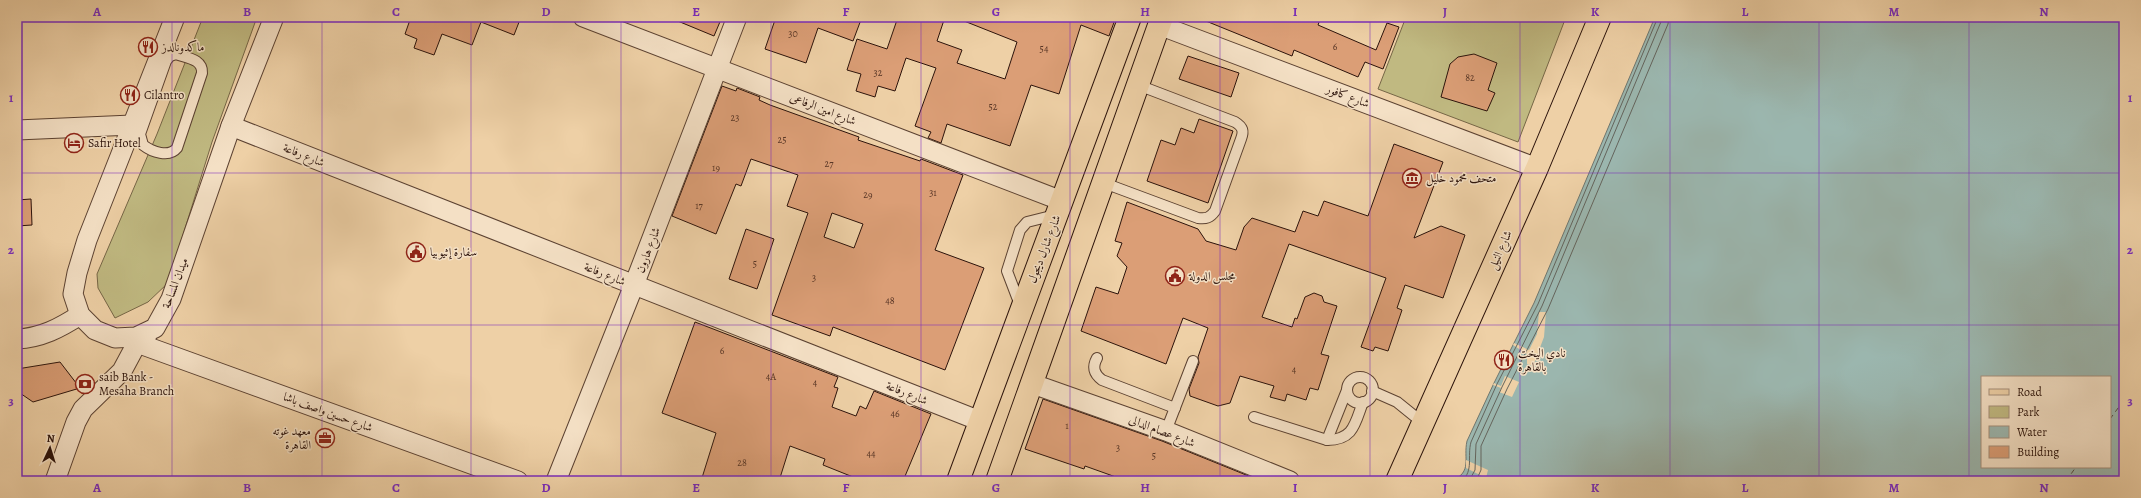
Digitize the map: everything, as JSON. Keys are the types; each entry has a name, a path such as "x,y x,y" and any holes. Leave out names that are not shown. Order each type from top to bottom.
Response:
{"main road":[{"name":"شارع شارل ديجول","path":"958,481 1130,17"},
{"name":"شارع النيل","path":"1397,481 1537,168 1600,17"},
{"path":"997,481 1033,384 1161,21"}],"street":[{"path":"155,328 136,337 115,338 95,330 80,315 74,294 77,273 87,240 175,17"},
{"name":"ميدان المساحة","path":"55,481 76,422 83,409 122,370 138,343 155,328 171,299 231,126 274,17"},
{"name":"شارع امين الرفاعى","path":"583,17 717,69 1060,208"},
{"name":"شارع هارون","path":"556,481 634,285 737,17"},
{"name":"شارع كافور","path":"1161,21 1537,168"},
{"path":"17,130 132,125"},
{"name":"شارع رفاعة","path":"231,126 980,421"},
{"path":"17,340 45,334 63,326 80,315"},
{"name":"شارع حسين واصف باشا","path":"138,343 518,481"},
{"name":"شارع عصام الدالى","path":"1033,384 1166,431 1290,481"}],"lane":[{"path":"167,37 172,39 177,45 176,54"},
{"path":"176,54 199,62 203,68 179,145 172,153 164,154 147,148 141,143 140,134 166,61 170,56 176,54"},
{"path":"1104,183 1198,218 1205,219 1211,216 1215,211 1241,139 1243,132 1241,126 1236,122 1138,85"},
{"path":"123,148 135,149 141,143"},
{"path":"1021,312 1016,291 1007,271 1020,230 1027,222 1060,208"},
{"path":"1097,358 1094,364 1094,370 1102,380 1175,408"},
{"path":"1166,431 1193,362"},
{"path":"1327,440 1350,381 1360,377 1369,381 1372,391 1368,400 1363,402 1352,400 1347,390"},
{"path":"1372,391 1396,402 1423,423"},
{"path":"1254,417 1327,440 1337,440 1346,436 1353,429 1363,402"}],"green space":[{"path":"203,17 257,17 212,142 168,283 148,302 115,318 98,288 97,274 157,134"},
{"path":"1406,17 1566,17 1518,142 1378,89"}],"water":[{"path":"1655,17 2124,17 2124,481 1452,481 1459,477 1465,469 1467,441 1534,303"}],"pier":[{"path":"1539,312 1546,312 1544,337 1533,366 1527,364 1527,354 1513,345 1514,343 1529,350 1537,334"},
{"path":"1505,376 1519,382 1512,397 1499,392 1501,388 1493,385 1494,383 1501,386"},
{"path":"1466,460 1488,470 1486,478 1466,468"}],"building":[{"path":"411,17 521,17 514,35 481,22 472,45 442,34 434,55 414,48 417,39 405,34"},
{"path":"668,17 722,17 714,36"},
{"path":"776,17 862,17 853,41 818,28 806,63 765,49"},
{"path":"898,17 945,17 937,41 962,50 957,63 1005,79 1017,42 954,17 1116,17 1109,36 1081,25 1059,94 1031,85 1010,146 947,124 941,143 928,138 931,132 915,126 936,68 906,58 895,91 878,86 875,97 856,91 861,74 847,70 857,39 887,49"},
{"path":"1196,17 1321,17 1318,25 1376,50 1387,23 1399,27 1383,69 1365,62 1358,77 1294,50 1292,56"},
{"path":"1474,54 1497,63 1488,90 1495,93 1487,111 1441,97 1450,64 1458,57"},
{"path":"1188,56 1239,73 1231,97 1179,79"},
{"path":"722,86 736,91 737,88 760,97 759,100 770,105 859,137 858,140 920,161 921,159 963,175 935,250 984,268 945,370 833,327 830,336 772,315 808,213 787,206 798,175 751,159 741,186 736,184 716,234 672,216","holes":["832,213 863,224 854,248 824,237"]},
{"path":"1199,119 1233,131 1208,203 1147,181 1161,140 1175,145 1181,128 1194,133"},
{"path":"1394,144 1443,162 1414,238 1441,226 1465,235 1443,298 1405,285 1397,308 1402,310 1388,351 1375,347 1373,351 1361,347 1386,278 1289,244 1262,317 1292,327 1295,318 1297,319 1305,297 1314,293 1322,296 1324,302 1337,306 1321,354 1329,356 1318,390 1310,388 1306,400 1287,394 1285,401 1270,397 1274,386 1240,376 1230,403 1218,406 1190,396 1189,389 1199,363 1198,357 1208,328 1183,318 1166,364 1081,331 1096,287 1118,294 1127,267 1117,256 1122,243 1115,241 1127,202 1198,229 1206,241 1236,250 1244,227 1252,218 1295,232 1303,211 1318,216 1324,201 1368,216"},
{"path":"31,199 32,225 17,226 17,200"},
{"path":"746,229 774,239 757,289 729,279"},
{"path":"695,322 838,377 834,387 838,388 832,407 856,416 860,406 866,409 874,391 931,414 903,481 863,481 823,465 825,459 790,446 779,481 701,481 716,433 662,413"},
{"path":"60,362 80,388 33,402 17,391 17,369"},
{"path":"1043,399 1162,441 1261,481 1127,481 1085,466 1084,469 1025,449"}],"ferry route":[{"path":"2111,418 2124,400"},
{"path":"2066,481 2075,468"}],"place":[{"name":"ماكدونالدز","path":"148,47"},
{"name":"Cilantro","path":"130,95"},
{"name":"Safir Hotel","path":"74,143"},
{"name":"متحف محمود خليل","path":"1412,178"},
{"name":"سفارة إثيوبيا","path":"416,252"},
{"name":"مجلس الدولة","path":"1175,276"},
{"name":"نادي اليخت بالقاهرة","path":"1504,360"},
{"name":"saib Bank - Mesaha Branch","path":"85,384"},
{"name":"معهد غوته القاهرة","path":"325,438"}]}
